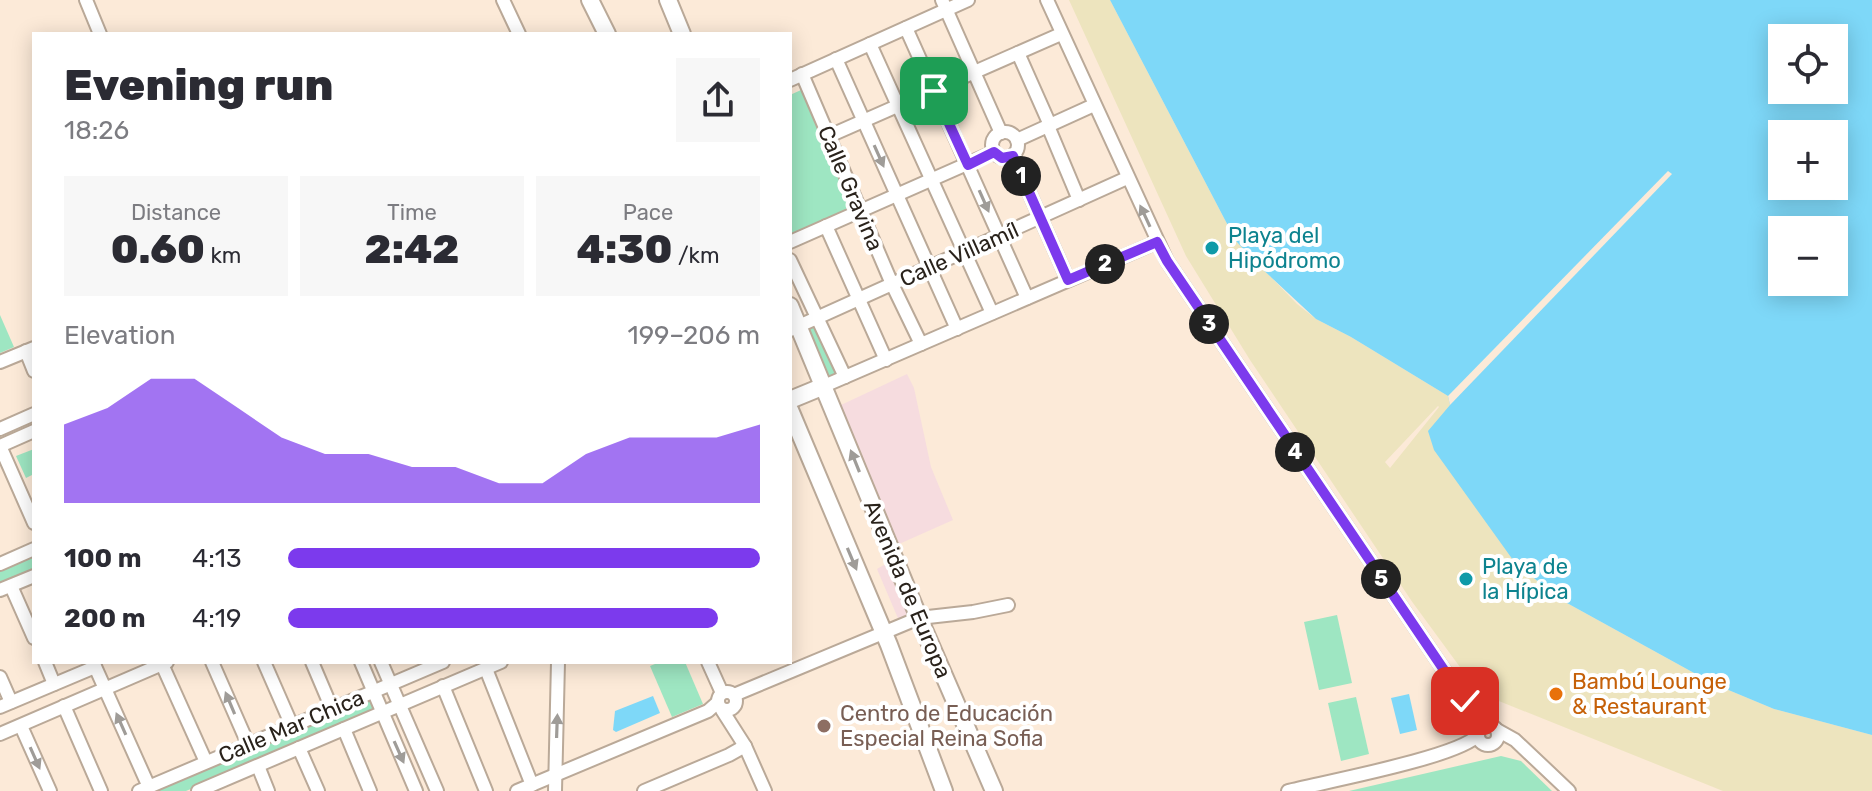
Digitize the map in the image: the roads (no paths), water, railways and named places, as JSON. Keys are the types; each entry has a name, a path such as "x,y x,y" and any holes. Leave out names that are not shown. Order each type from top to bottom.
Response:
{"main road":[{"path":"590,0 606,32"},
{"path":"668,0 681,32"},
{"name":"Avenida de Europa","path":"794,328 824,386 994,791"},
{"path":"792,399 824,386"},
{"path":"792,415 884,632 944,791"}],"street":[{"path":"86,0 99,32"},
{"path":"503,0 518,32"},
{"path":"796,77 906,28 944,5 968,0"},
{"path":"1047,0 1167,261 1488,735 1523,749 1569,791"},
{"path":"944,5 1001,133"},
{"path":"906,28 1027,298"},
{"path":"829,136 1061,34"},
{"path":"870,44 992,313"},
{"path":"1018,53 1079,200"},
{"path":"836,59 957,329"},
{"name":"Calle Gravina","path":"796,77 829,136 921,344"},
{"path":"1017,140 1094,105"},
{"path":"1001,133 1012,134 1017,140 1017,151 1013,156 1002,158 994,152 993,141 1001,133"},
{"path":"792,241 994,152"},
{"path":"1013,156 1068,280"},
{"name":"Calle Villamíl","path":"794,328 1127,178"},
{"path":"826,226 886,360"},
{"path":"824,386 1157,242"},
{"path":"792,264 845,377"},
{"path":"0,362 30,349"},
{"path":"0,429 32,415"},
{"path":"32,432 0,446 32,518"},
{"path":"1,562 32,550"},
{"path":"32,577 6,588 32,634"},
{"path":"517,791 919,618 1008,605"},
{"path":"46,664 54,684"},
{"path":"0,677 5,705 94,664 144,789"},
{"path":"0,734 161,664"},
{"path":"163,664 206,762"},
{"path":"213,664 248,744"},
{"path":"265,664 292,726"},
{"path":"313,664 332,709"},
{"path":"362,664 416,791"},
{"path":"382,664 437,791"},
{"name":"Calle Mar Chica","path":"144,789 434,664"},
{"name":"Calle Mar Chica","path":"198,791 217,787 258,766 497,664"},
{"path":"555,791 558,664"},
{"path":"709,664 765,791"},
{"path":"486,669 532,785"},
{"path":"443,686 486,791"},
{"path":"64,706 101,791"},
{"path":"21,726 50,791"},
{"path":"344,729 370,791"},
{"path":"1288,791 1433,756 1488,735"},
{"path":"644,791 745,746"},
{"path":"299,748 318,791"},
{"path":"258,766 268,791"}],"water":[{"path":"1110,0 1872,0 1872,735 1774,709 1714,684 1556,597 1513,560 1434,450 1428,431 1450,405 1448,396 1316,319 1236,241"},
{"path":"1409,694 1417,730 1400,734 1391,698"},
{"path":"653,696 660,713 616,732 613,730 615,711"}],"place":[{"name":"Playa del Hipódromo","path":"1212,248"},
{"name":"Playa de la Hípica","path":"1466,579"},
{"name":"Bambú Lounge & Restaurant","path":"1556,694"},
{"name":"Centro de Educación Especial Reina Sofia","path":"824,726"}]}
